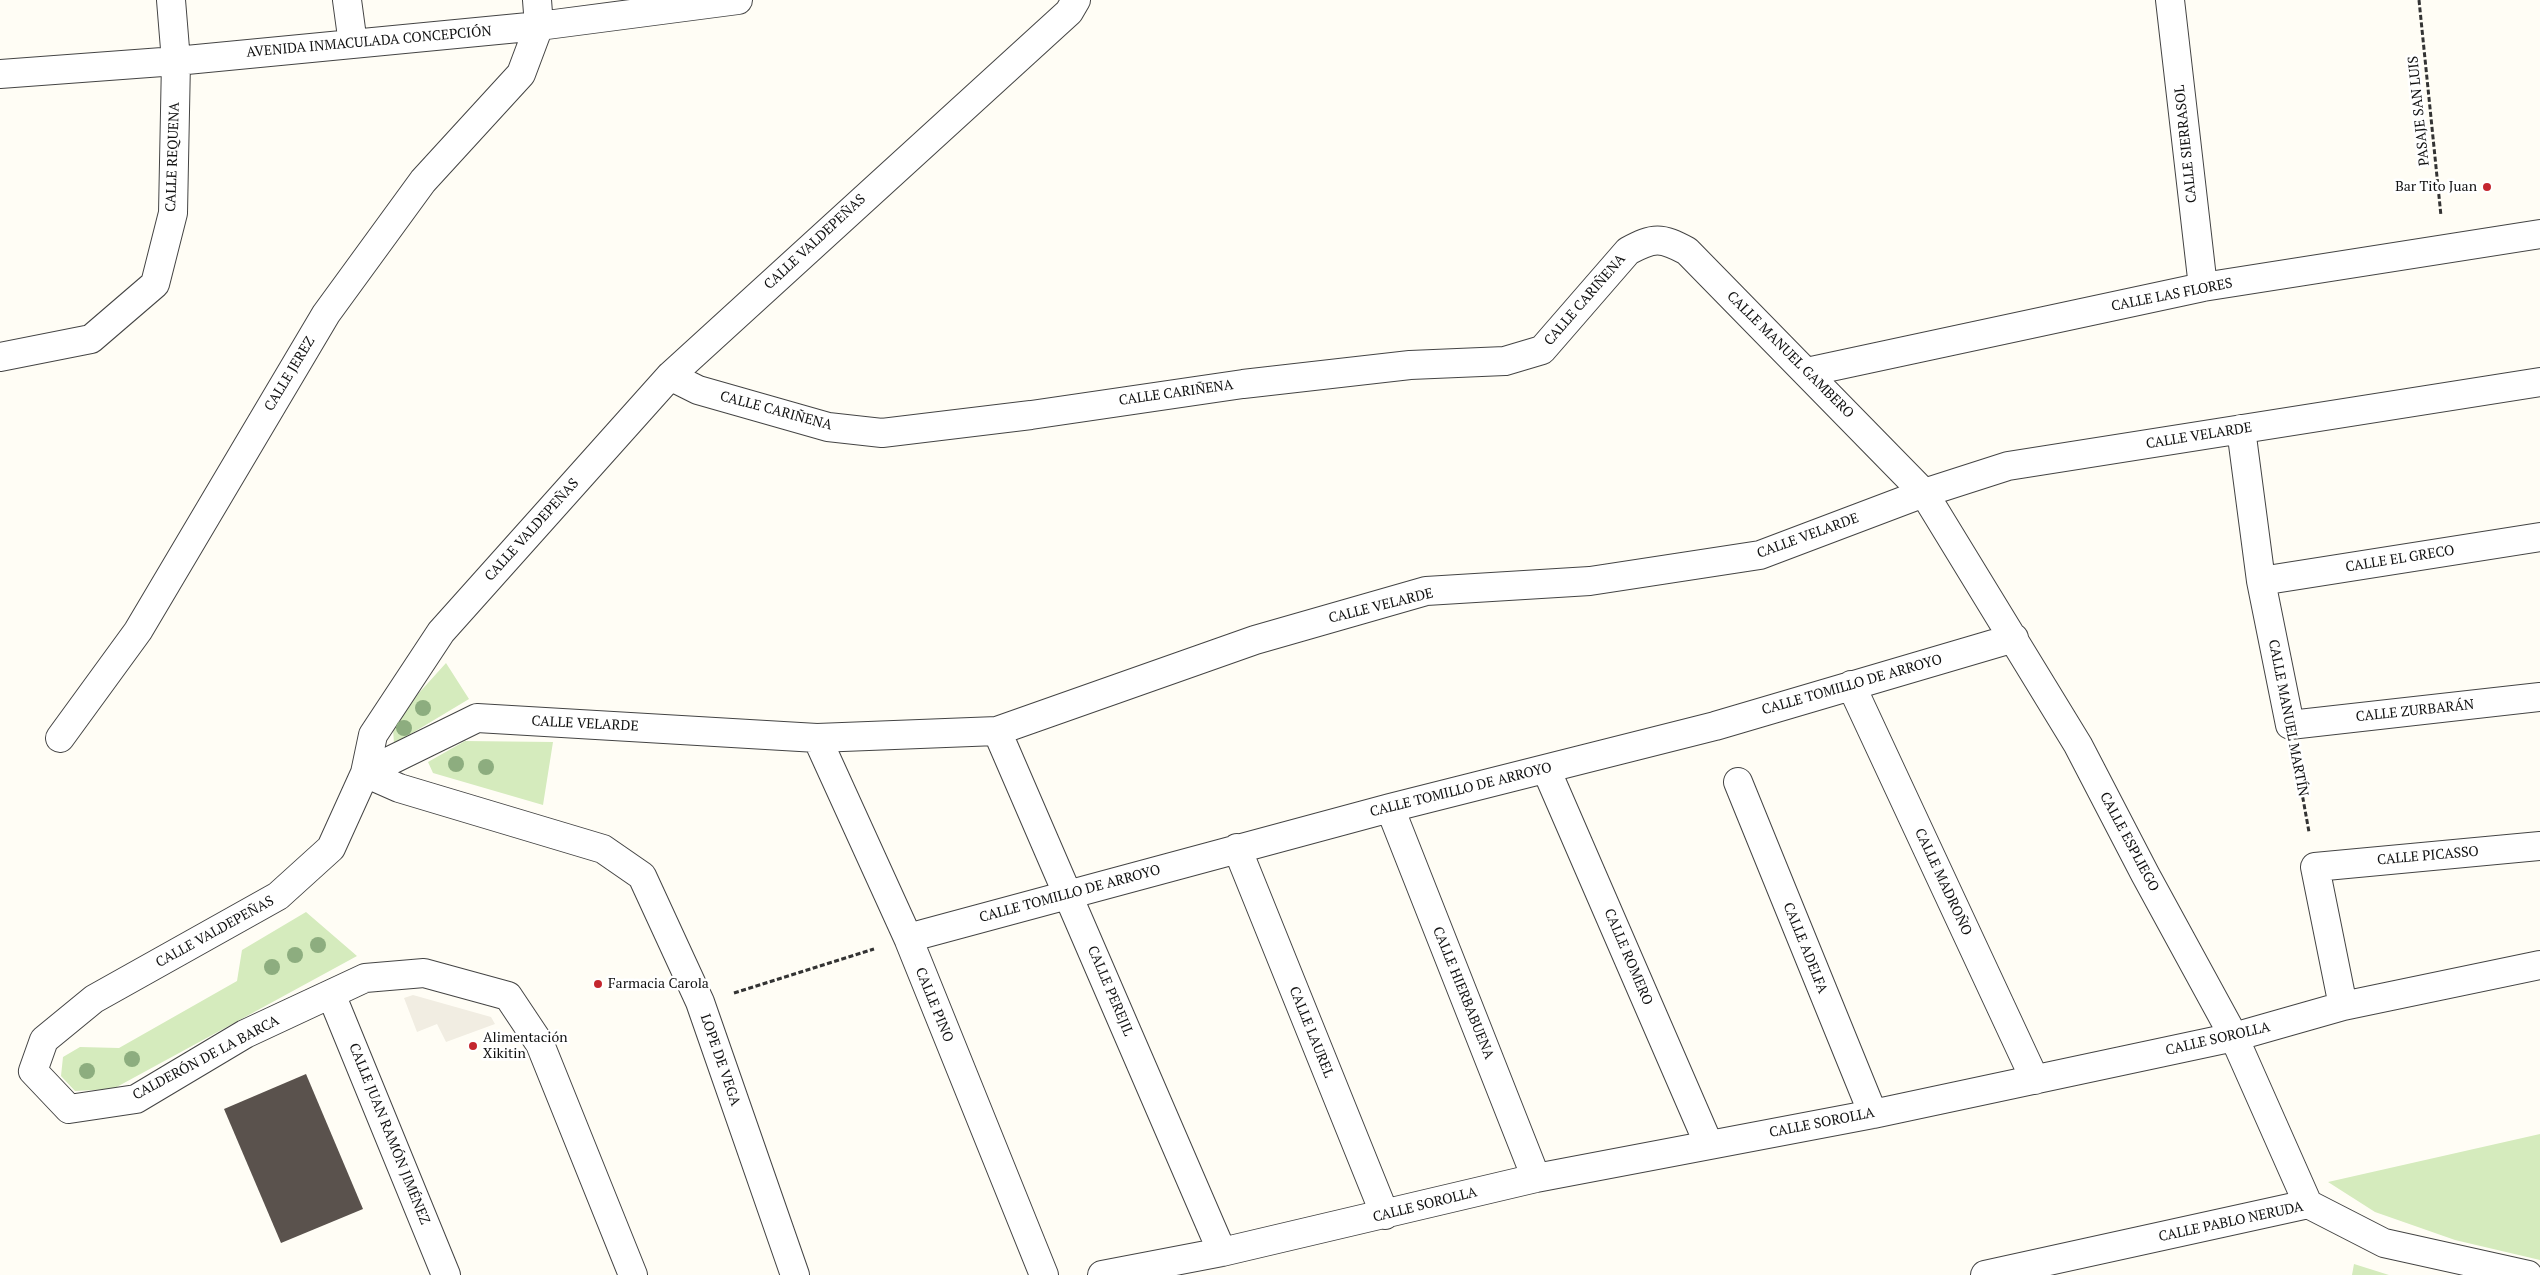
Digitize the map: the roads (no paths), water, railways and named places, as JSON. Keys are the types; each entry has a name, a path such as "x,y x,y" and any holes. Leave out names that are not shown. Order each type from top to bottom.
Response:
{"street":[{"name":"CALLE REQUENA","path":"0,357 91,339 155,284 172,213 176,61 171,0"},
{"path":"347,0 353,44"},
{"name":"AVENIDA INMACULADA CONCEPCIÓN","path":"0,74 176,61 353,44 538,13 738,0"},
{"name":"CALLE VALDEPEÑAS","path":"33,1071 44,1040 94,998 278,896 331,848 365,773 373,735 441,632 670,376 1069,12 1076,0"},
{"name":"CALLE SIERRASOL","path":"2170,0 2203,287"},
{"name":"CALLE JEREZ","path":"60,738 138,631 326,314 423,181 521,74 538,13"},
{"name":"CALLE LAS FLORES","path":"1807,372 2203,287 2540,234"},
{"name":"CALLE MANUEL GAMBERO","path":"1643,243 1667,240 1687,251 1924,493"},
{"name":"CALLE CARIÑENA","path":"670,376 698,390 828,427 882,433 1031,415 1253,382 1410,365 1505,361 1542,350 1628,251 1643,243"},
{"name":"CALLE VELARDE","path":"365,773 477,718 817,738 997,731 1254,640 1426,591 1590,581 1760,555 1924,493 2008,466 2540,382"},
{"name":"CALLE MANUEL MARTÍN","path":"2241,429 2261,581 2290,725"},
{"name":"CALLE ESPLIEGO","path":"1924,493 2078,745 2145,874 2234,1037 2308,1204"},
{"name":"CALLE EL GRECO","path":"2261,581 2540,537"},
{"name":"CALLE TOMILLO DE ARROYO","path":"908,938 1237,848 1715,726 2014,638"},
{"name":"CALLE MADROÑO","path":"1852,685 2035,1080"},
{"name":"CALLE ZURBARÁN","path":"2290,725 2540,697"},
{"name":"CALLE PEREJIL","path":"997,731 1222,1252"},
{"name":"CALLE PINO","path":"817,738 908,938 1044,1275"},
{"name":"CALLE ROMERO","path":"1546,769 1709,1145"},
{"name":"LOPE DE VEGA","path":"365,773 399,788 603,849 642,876 700,1002 795,1275"},
{"name":"CALLE ADELFA","path":"1738,782 1873,1114"},
{"name":"CALLE HIERBABUENA","path":"1390,808 1536,1178"},
{"name":"CALLE PICASSO","path":"2343,1006 2316,867 2540,846"},
{"name":"CALLE LAUREL","path":"1237,848 1385,1215"},
{"name":"CALLE SOROLLA","path":"1102,1275 1222,1252 1536,1178 1873,1114 2035,1080 2234,1037 2343,1006 2540,965"},
{"path":"331,994 365,978 424,973 508,996 540,1044 633,1275"},
{"name":"CALDERÓN DE LA BARCA","path":"33,1071 69,1108 136,1099 245,1034 331,994"},
{"name":"CALLE JUAN RAMÓN JIMÉNEZ","path":"331,994 446,1275"},
{"name":"CALLE PABLO NERUDA","path":"1985,1275 2308,1204 2384,1243 2528,1275"}],"place":[{"name":"Bar Tito Juan","path":"2487,187"},
{"name":"Farmacia Carola","path":"598,984"},
{"name":"Alimentación Xikitin","path":"473,1046"}]}
